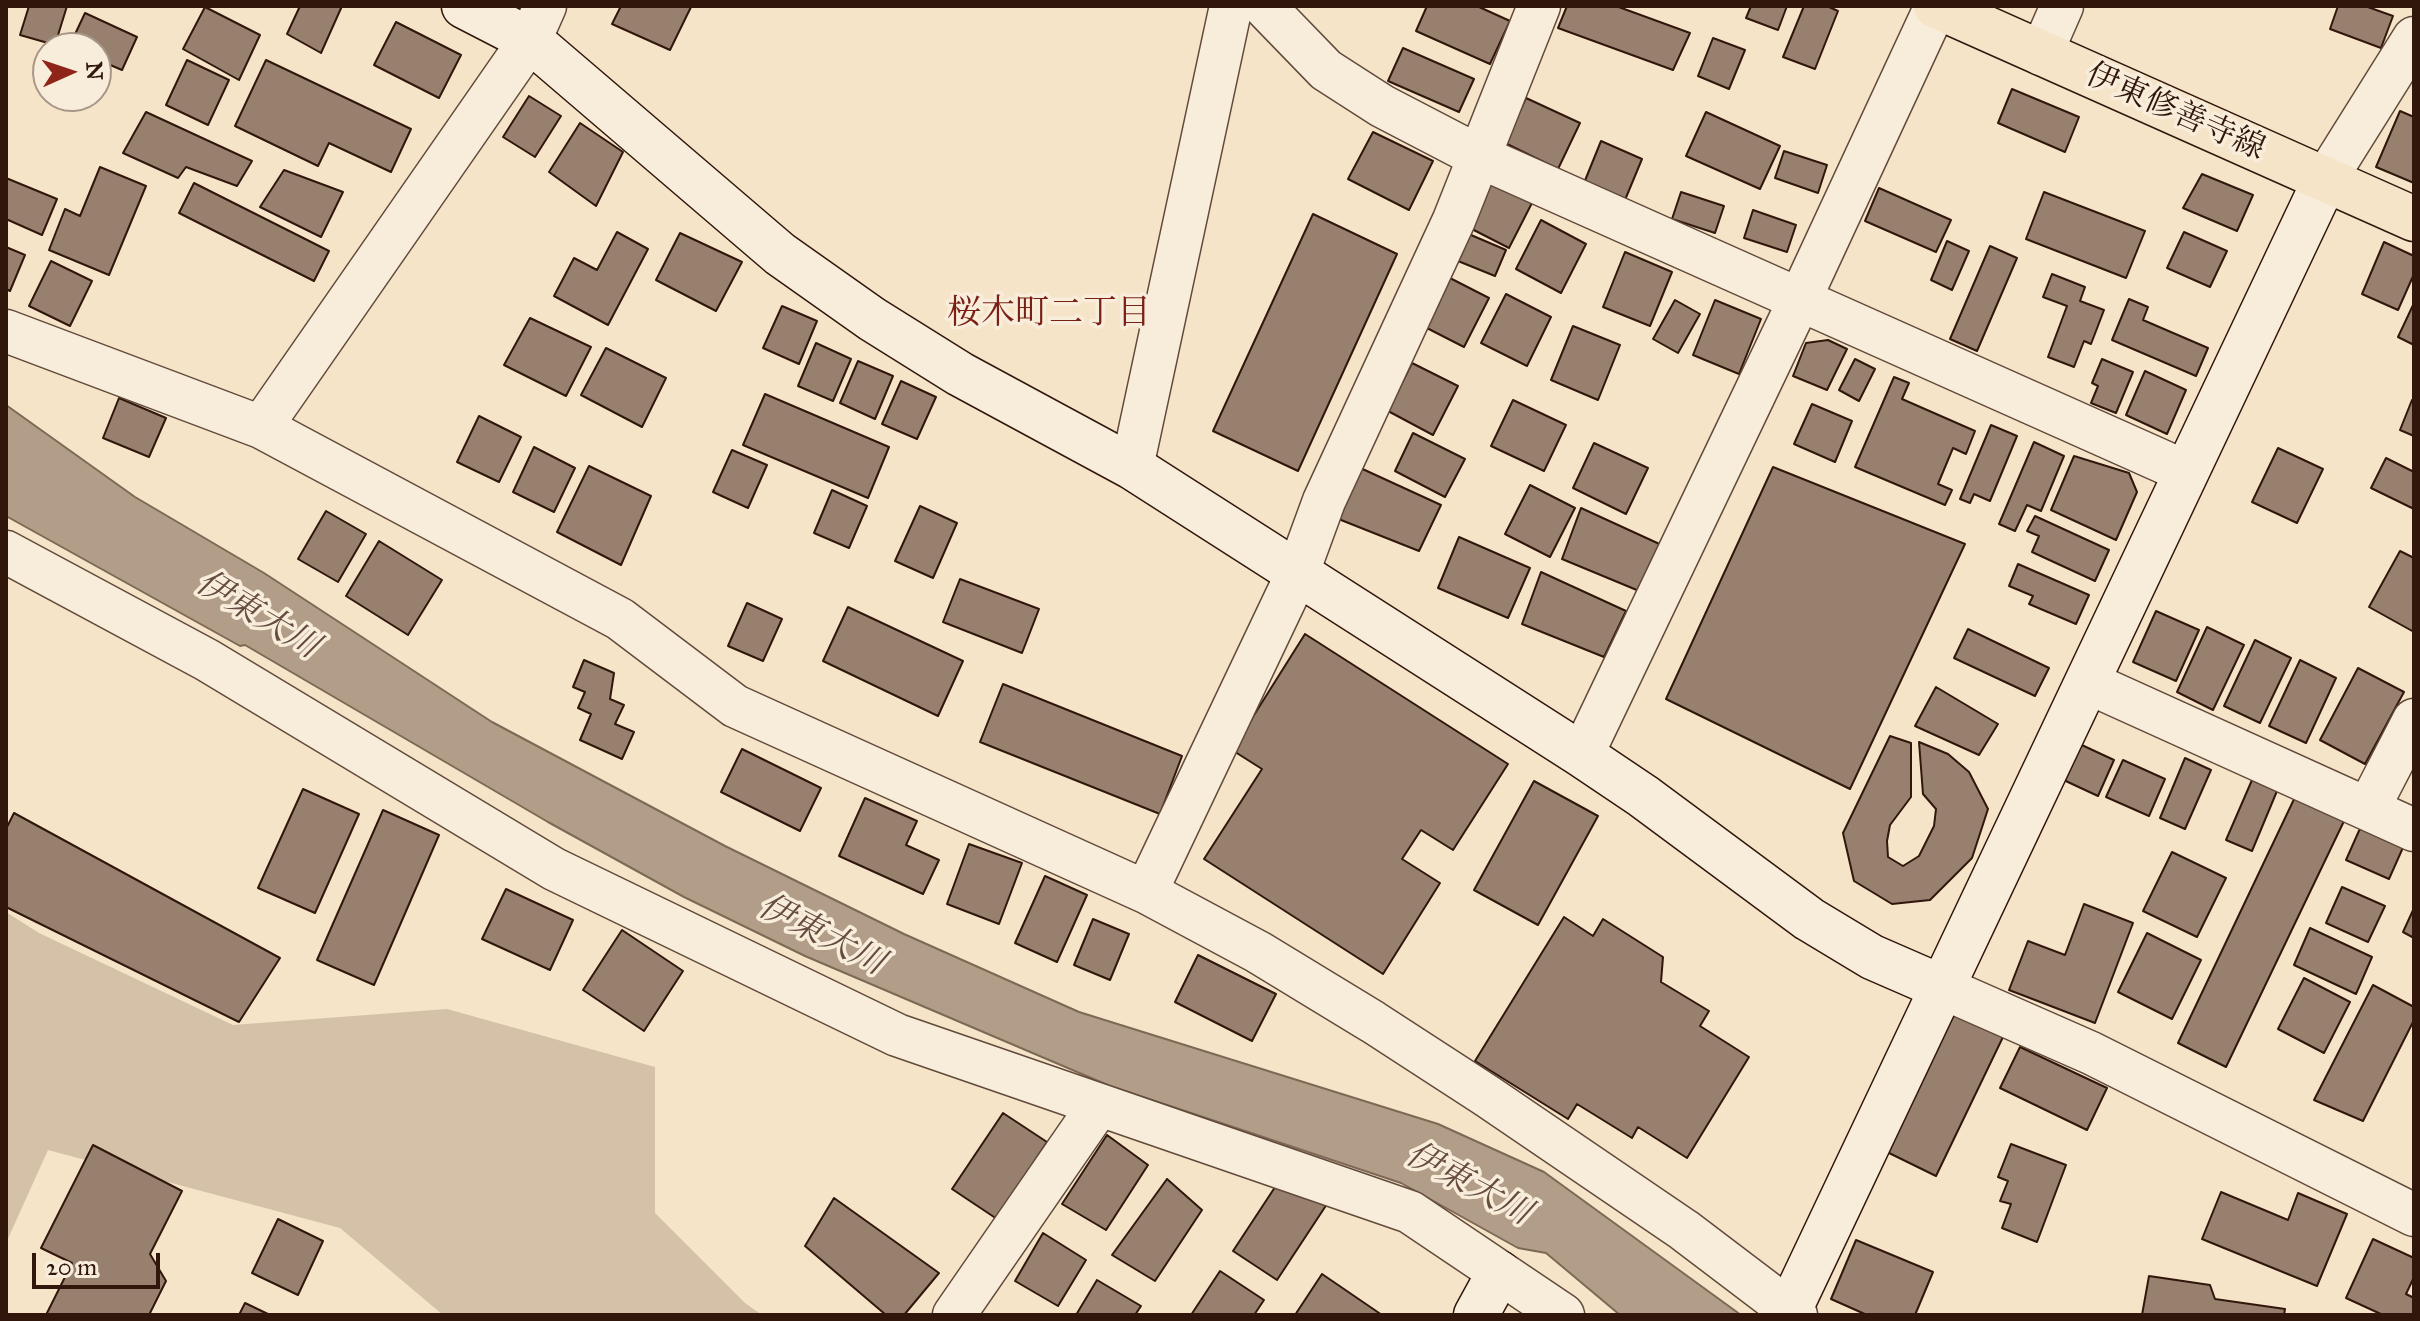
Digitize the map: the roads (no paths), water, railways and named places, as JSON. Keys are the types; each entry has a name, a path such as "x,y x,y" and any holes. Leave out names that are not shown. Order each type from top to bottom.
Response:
{"main road":[{"name":"伊東修善寺線","path":"1936,6 2414,219"}],"street":[{"path":"464,6 538,23 780,254 872,319 960,374 1132,467 1298,572 1643,796 1809,919 1872,957 2091,1053 2414,1215"},
{"path":"1132,467 1231,6"},
{"path":"1264,6 1326,70 1382,106 1478,156 2186,472"},
{"path":"1146,892 1298,572 1324,501 1454,220 1539,6"},
{"path":"1582,755 1936,6"},
{"path":"2041,54 2062,6"},
{"path":"261,427 538,23"},
{"path":"6,331 261,427 620,619 735,706 1146,892 1271,960 1487,1096 1684,1230 1791,1313 1941,987 2325,180 2414,38"},
{"path":"6,552 207,660 554,869 897,1035 1410,1212 1563,1315"},
{"path":"2087,682 2414,830"},
{"path":"2368,809 2414,720"},
{"path":"954,1315 1099,1105"},
{"path":"1476,1315 1499,1273"}],"water":[{"name":"伊東大川","path":"6,405 135,497 264,573 492,722 725,846 904,934 1079,1012 1438,1124 1544,1172 1741,1315 1620,1315 1546,1253 1518,1248 1401,1183 1110,1086 805,956 684,897 548,822 245,645 240,646 6,516"}],"district":[{"name":"桜木町二丁目","path":"1049,315"}]}
